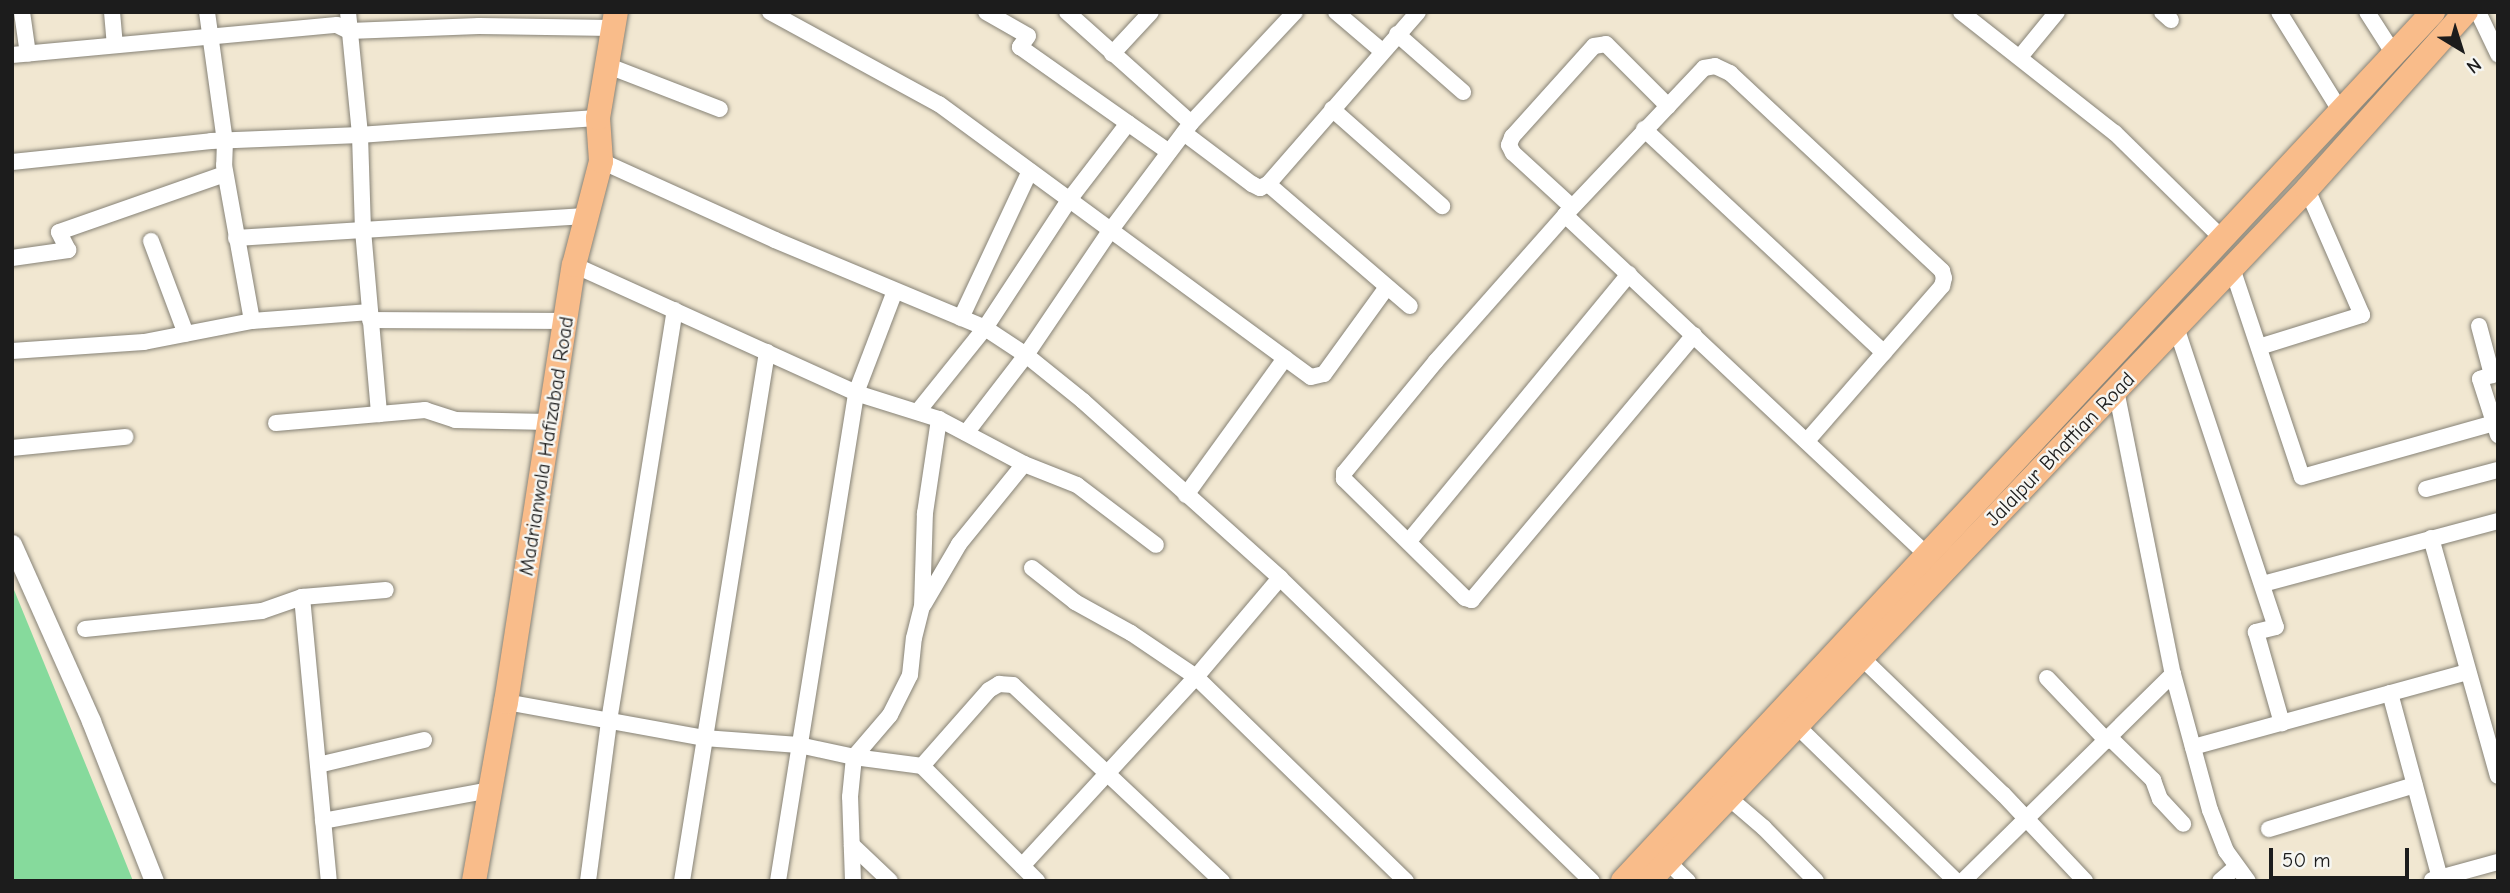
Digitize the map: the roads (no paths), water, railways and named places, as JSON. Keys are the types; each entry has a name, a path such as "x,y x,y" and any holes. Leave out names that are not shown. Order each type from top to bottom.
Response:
{"main road":[{"name":"Jalalpur Bhattian Road","path":"1623,881 2433,12"},
{"name":"Jalalpur Bhattian Road","path":"1649,881 2307,189 2466,12"},
{"name":"Madrianwala Hafizabad Road","path":"474,881 506,702 573,265 601,161 598,118 614,20"}],"street":[{"path":"22,12 20,55 337,25 349,31 614,20"},
{"path":"112,12 115,45"},
{"path":"207,12 225,141 225,174 252,321"},
{"path":"348,12 360,135 363,230 379,414"},
{"path":"770,12 939,104 1311,377 1324,374 1387,287"},
{"path":"986,12 1028,36 1020,47 1169,152"},
{"path":"1067,12 1187,128 1260,188 1268,184 1418,12"},
{"path":"1112,54 1151,12"},
{"path":"966,433 1026,355 1110,231 1187,128 1295,12"},
{"path":"1336,12 1382,51"},
{"path":"1961,12 2115,133 2223,239"},
{"path":"2020,57 2057,12"},
{"path":"2279,12 2341,112"},
{"path":"2367,12 2394,54"},
{"path":"2477,12 2498,54"},
{"path":"1397,34 1463,92"},
{"path":"1668,106 1606,44 1594,46 1512,137 1509,145 1513,153 1629,274 1928,556"},
{"path":"606,65 720,108"},
{"path":"1694,335 1472,600 1465,598 1349,485 1345,473 1436,361 1644,129 1704,68 1715,66 1730,72 1942,271 1942,286 1807,441"},
{"path":"1332,109 1442,206"},
{"path":"12,162 225,141 360,135 598,118"},
{"path":"919,410 985,328 1069,200 1128,123"},
{"path":"1644,129 1884,353"},
{"path":"601,161 985,328 1026,355 1083,401 1280,578 1592,881"},
{"path":"961,318 1030,171"},
{"path":"12,258 68,250 59,232 225,174"},
{"path":"1268,184 1410,306"},
{"path":"2259,347 2362,316 2307,189"},
{"path":"236,238 585,216"},
{"path":"151,240 186,334"},
{"path":"573,265 856,393 919,410 1024,464 1077,485 1156,545"},
{"path":"2232,268 2302,477 2496,429 2480,379 2495,374 2479,326"},
{"path":"1409,541 1629,274"},
{"path":"778,881 856,393 895,291"},
{"path":"588,881 609,721 675,310"},
{"path":"12,351 144,342 252,321 370,316 565,321"},
{"path":"2176,327 2276,627 2256,632 2282,723"},
{"path":"681,881 767,352"},
{"path":"1186,495 1285,358"},
{"path":"2116,390 2173,674 2210,810 2226,851 2248,881"},
{"path":"276,423 425,410 455,420 549,422"},
{"path":"853,881 850,797 854,757 890,715 910,675 914,638 922,607 925,513 939,419"},
{"path":"12,448 125,437"},
{"path":"922,607 959,544 1024,464"},
{"path":"2426,489 2498,470"},
{"path":"2263,583 2498,521"},
{"path":"2431,538 2498,776"},
{"path":"12,544 92,721 154,881"},
{"path":"1032,568 1075,602 1131,633 1196,677 1406,881"},
{"path":"1022,866 1196,677 1280,578"},
{"path":"85,629 262,611 302,597 386,590"},
{"path":"302,597 329,881"},
{"path":"1862,658 2026,819 2085,881"},
{"path":"2193,747 2468,672"},
{"path":"1964,881 2173,674"},
{"path":"2047,678 2153,780 2160,799 2183,824"},
{"path":"922,766 989,691 999,684 1013,685 1222,881"},
{"path":"2390,693 2415,785 2435,879 2498,862"},
{"path":"506,702 704,738 799,745 854,757 922,766 1037,881"},
{"path":"1798,727 1956,881"},
{"path":"318,765 424,740"},
{"path":"2269,829 2415,785"},
{"path":"323,821 491,790"},
{"path":"1729,798 1764,828 1816,881"},
{"path":"852,845 890,881"},
{"path":"1667,861 1688,881"},
{"path":"2220,881 2236,867"}]}
